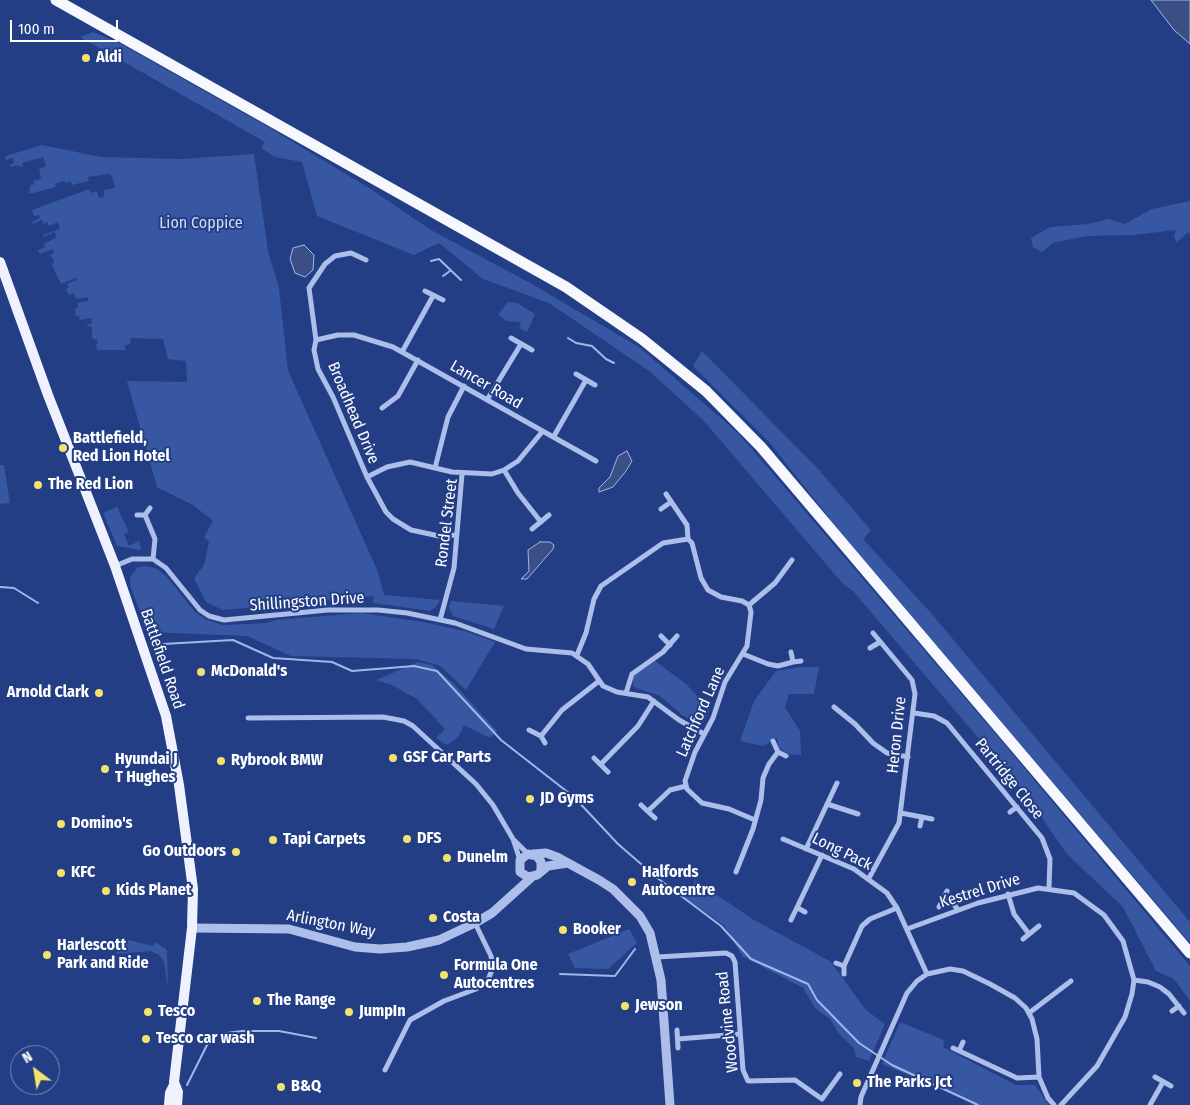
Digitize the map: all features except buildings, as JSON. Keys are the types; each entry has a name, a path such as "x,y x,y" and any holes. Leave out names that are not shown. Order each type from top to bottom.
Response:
{"highway":[{"path":"56,0 566,288 642,339 706,391 761,447 1190,953"}],"main road":[{"name":"Battlefield Road","path":"1,266 48,395 115,566 166,716 179,785 194,889 192,928 174,1085 170,1093 169,1105"},
{"name":"Battlefield Road","path":"174,1085 178,1092 178,1105"}],"street":[{"name":"Broadhead Drive","path":"366,260 351,253 340,254 325,264 312,282 308,295 316,340 314,350 318,369 333,397 367,477 386,512 401,525 423,534 457,535"},
{"path":"425,292 443,300"},
{"path":"402,352 433,296"},
{"name":"Lancer Road","path":"316,340 338,335 354,335 380,342 418,360 542,432"},
{"path":"510,338 532,350"},
{"path":"487,400 521,344"},
{"path":"382,408 398,396 418,360"},
{"path":"576,374 595,385"},
{"path":"554,436 586,380"},
{"path":"435,468 448,417 464,386"},
{"path":"542,432 554,436 596,461"},
{"name":"Rondel Street","path":"440,620 451,582 462,474 492,474 504,470 518,461 542,432"},
{"path":"367,477 398,463 419,463 462,474"},
{"path":"504,470 541,522"},
{"path":"666,494 687,525 688,538 692,543 701,578 708,590 717,596 742,601 749,605 775,583 792,560"},
{"path":"660,509 671,502"},
{"path":"145,515 150,508"},
{"path":"137,514 145,515"},
{"path":"115,566 139,558 153,559 155,540 145,515"},
{"path":"532,529 549,515"},
{"path":"688,538 663,543 601,586 594,599 586,633 577,655 588,664 599,681 608,689 642,696 654,701 679,720 704,734"},
{"name":"Shillingston Drive","path":"153,559 166,568 193,604 209,616 217,618 234,620 304,611 357,608 407,613 477,630 516,646 577,655"},
{"name":"Latchford Lane","path":"686,786 695,752 713,718 725,682 743,654 748,638 752,612 749,605"},
{"name":"Heron Drive","path":"870,878 894,833 901,813 915,694 912,680 874,634"},
{"path":"661,636 670,645"},
{"path":"626,693 632,674 652,661 677,636"},
{"path":"870,648 880,642"},
{"path":"791,652 793,662"},
{"path":"743,654 778,666 801,660"},
{"path":"541,736 562,710 599,681"},
{"path":"601,764 638,726 654,701"},
{"path":"834,707 855,724 873,743 887,753 908,757"},
{"name":"Partridge Close","path":"914,713 934,716 947,723 1042,838 1048,851 1049,888"},
{"name":"Arlington Way","path":"248,718 383,717 404,721 420,732 476,784 493,805 513,839 520,860 520,872 510,897"},
{"path":"529,730 541,736 544,743"},
{"path":"773,741 778,752 786,756"},
{"path":"736,872 761,800 763,778 769,764 778,752"},
{"path":"594,758 608,772"},
{"path":"806,849 837,783"},
{"path":"648,811 670,790 686,786 702,802 730,809 755,820"},
{"path":"827,804 858,814"},
{"path":"642,805 655,818"},
{"path":"1010,812 1017,807"},
{"path":"901,813 932,819"},
{"path":"920,826 922,818"},
{"name":"Arlington Way","path":"513,839 530,854 540,859 541,870"},
{"name":"Long Pack","path":"783,839 870,878 887,893 897,908 927,974"},
{"path":"520,860 530,854 546,853 586,871 613,890 640,916 650,933 661,980 670,1105"},
{"path":"790,920 798,908 822,855"},
{"name":"Arlington Way","path":"192,928 289,929 333,942 380,949 407,947 439,940 475,924 492,913 541,870 548,866 568,863"},
{"path":"520,872 525,876 532,877"},
{"name":"Kestrel Drive","path":"907,929 958,910 1027,889 1049,888 1074,893 1104,915 1123,940 1134,980 1125,1017 1117,1033 1097,1066 1061,1105"},
{"path":"939,907 946,891"},
{"path":"1008,894 1014,914 1029,934"},
{"path":"943,899 953,904 958,910"},
{"path":"798,908 805,912"},
{"path":"844,974 844,966 862,926 870,919 897,908"},
{"path":"385,1070 410,1020 444,1001 476,989 488,980 493,967 491,956 475,924"},
{"path":"1023,939 1038,926"},
{"name":"Woodvine Road","path":"657,958 726,953 732,956 735,962 743,1070 748,1081 795,1080 822,1099"},
{"path":"836,963 844,966"},
{"path":"860,1105 861,1097 907,993 917,981 927,974 950,969 964,971 1016,998 1029,1013 1037,1038 1039,1077 1048,1098 1054,1105"},
{"path":"1134,980 1148,982 1160,987 1184,1013"},
{"path":"1029,1013 1071,981"},
{"path":"1062,987 1067,992"},
{"path":"1172,1011 1179,1006"},
{"path":"677,1030 678,1048"},
{"path":"678,1039 740,1034"},
{"path":"959,1051 963,1042"},
{"path":"953,1048 1017,1078 1039,1077"},
{"path":"818,1105 840,1074"},
{"path":"1155,1077 1171,1086"},
{"path":"1150,1105 1163,1082"}],"green space":[{"path":"93,32 119,43 270,128 369,188 431,230 532,284 639,347 738,433 1000,739 1190,966 1190,1001 1174,979 1156,971 1123,907 1067,854 1022,789 853,591 843,584 704,421 649,371 549,303 483,279 439,243 414,255 317,216 302,162 275,157 261,148 265,142 80,37"},
{"name":"Lion Coppice","path":"42,145 101,157 180,159 254,154 268,251 279,288 288,370 378,572 384,595 440,600 437,606 430,611 373,603 374,596 223,610 206,602 194,578 204,565 209,542 204,537 213,521 193,505 157,487 127,381 187,382 186,361 168,359 163,339 131,338 130,344 124,346 126,350 97,350 96,344 98,343 97,339 94,340 92,337 92,327 85,325 92,324 91,318 80,320 79,316 76,316 75,308 78,307 77,303 88,301 88,297 76,299 73,293 69,295 66,289 69,287 67,284 77,280 76,278 61,284 52,265 54,262 52,257 49,255 54,253 53,249 40,254 38,250 45,247 44,244 57,237 54,232 44,237 43,235 60,229 58,222 49,226 47,222 43,224 42,220 33,224 32,222 40,218 39,215 34,216 32,210 89,189 91,193 97,191 99,198 104,197 104,190 115,188 112,176 109,174 88,177 89,181 72,185 71,181 65,183 64,181 55,184 56,187 29,194 30,185 34,184 33,181 41,179 39,169 46,166 43,157 22,163 23,166 20,167 19,165 11,167 10,165 14,163 13,158 5,160 6,156"},
{"path":"1190,201 1190,235 1188,232 1176,243 1174,236 1176,230 1133,235 1086,236 1053,243 1042,252 1033,247 1031,238 1050,227 1088,224 1109,219 1125,224 1152,209"},
{"path":"508,302 517,303 535,314 527,332 519,328 521,322 506,321 498,314"},
{"path":"702,351 818,469 871,530 863,539 931,613 1190,922 1190,943 848,542 770,443 693,366"},
{"path":"0,465 4,465 10,503 0,504"},
{"path":"117,507 129,532 124,534 129,546 139,541 141,550 117,546 103,513"},
{"path":"147,566 157,569 166,576 195,612 207,620 223,625 267,623 276,620 361,613 423,622 465,631 495,642 466,690 440,666 417,659 291,656 247,636 148,632 131,588 130,577 138,567"},
{"path":"451,601 504,606 494,629 453,616 449,607"},
{"path":"655,661 686,684 702,701 701,705 709,711 703,723 697,723 682,715 660,696 634,687 632,678 636,673"},
{"path":"418,662 432,665 453,683 497,731 490,738 464,725 458,737 447,745 436,738 445,729 417,699 392,685 376,680"},
{"path":"801,667 819,667 814,694 789,694 785,707 800,731 801,755 789,754 779,748 777,737 763,746 740,741 754,701 776,671"},
{"path":"695,880 754,920 830,961 866,1010 885,1024 869,1061 856,1057 854,1048 839,1034 830,1019 815,1008 803,988 742,956 725,926 685,898"},
{"path":"629,929 637,943 608,969 575,968 568,954"},
{"path":"128,940 153,946 155,942 167,950 168,988 164,962 159,955 150,951 116,954 120,944"},
{"path":"900,1022 944,1040 943,1047 1016,1085 1035,1085 1049,1105 974,1105 882,1064"}],"shaded area":[{"path":"1151,0 1190,0 1190,44 1174,30"},
{"path":"304,245 314,255 313,270 305,277 295,273 290,259 293,248"},
{"path":"627,451 632,461 626,471 613,487 599,492 599,488 610,477 618,456"},
{"path":"540,542 550,542 554,545 553,549 527,579 521,579 529,571 528,550"}],"waterway":[{"path":"431,261 439,259 461,280"},
{"path":"443,276 450,271"},
{"path":"568,338 576,343 592,346 606,359 614,363"},
{"path":"0,587 14,588 38,603"},
{"path":"163,644 233,640 273,658 332,662 352,671 414,666 437,671 501,740 574,797 618,844 656,877 721,926 751,959 808,984 817,1000 859,1043 892,1065 978,1105"},
{"path":"560,974 615,976 635,949"},
{"path":"187,1085 212,1035 242,1031 279,1031 316,1038"}],"place":[{"name":"Aldi","path":"86,58"},
{"name":"Battlefield, Red Lion Hotel","path":"63,448"},
{"name":"The Red Lion","path":"38,485"},
{"name":"McDonald's","path":"201,672"},
{"name":"Arnold Clark","path":"99,693"},
{"name":"GSF Car Parts","path":"393,758"},
{"name":"Rybrook BMW","path":"221,761"},
{"name":"Hyundai J T Hughes","path":"105,769"},
{"name":"JD Gyms","path":"530,799"},
{"name":"Domino's","path":"61,824"},
{"name":"DFS","path":"407,839"},
{"name":"Tapi Carpets","path":"273,840"},
{"name":"Go Outdoors","path":"236,852"},
{"name":"Dunelm","path":"447,858"},
{"name":"KFC","path":"61,873"},
{"name":"Halfords Autocentre","path":"632,882"},
{"name":"Kids Planet","path":"106,891"},
{"name":"Costa","path":"433,918"},
{"name":"Booker","path":"563,930"},
{"name":"Harlescott Park and Ride","path":"47,955"},
{"name":"Formula One Autocentres","path":"444,975"},
{"name":"The Range","path":"257,1001"},
{"name":"Jewson","path":"625,1006"},
{"name":"Tesco","path":"148,1012"},
{"name":"JumpIn","path":"349,1012"},
{"name":"Tesco car wash","path":"146,1039"},
{"name":"The Parks Jct","path":"857,1083"},
{"name":"B&Q","path":"281,1087"}]}
